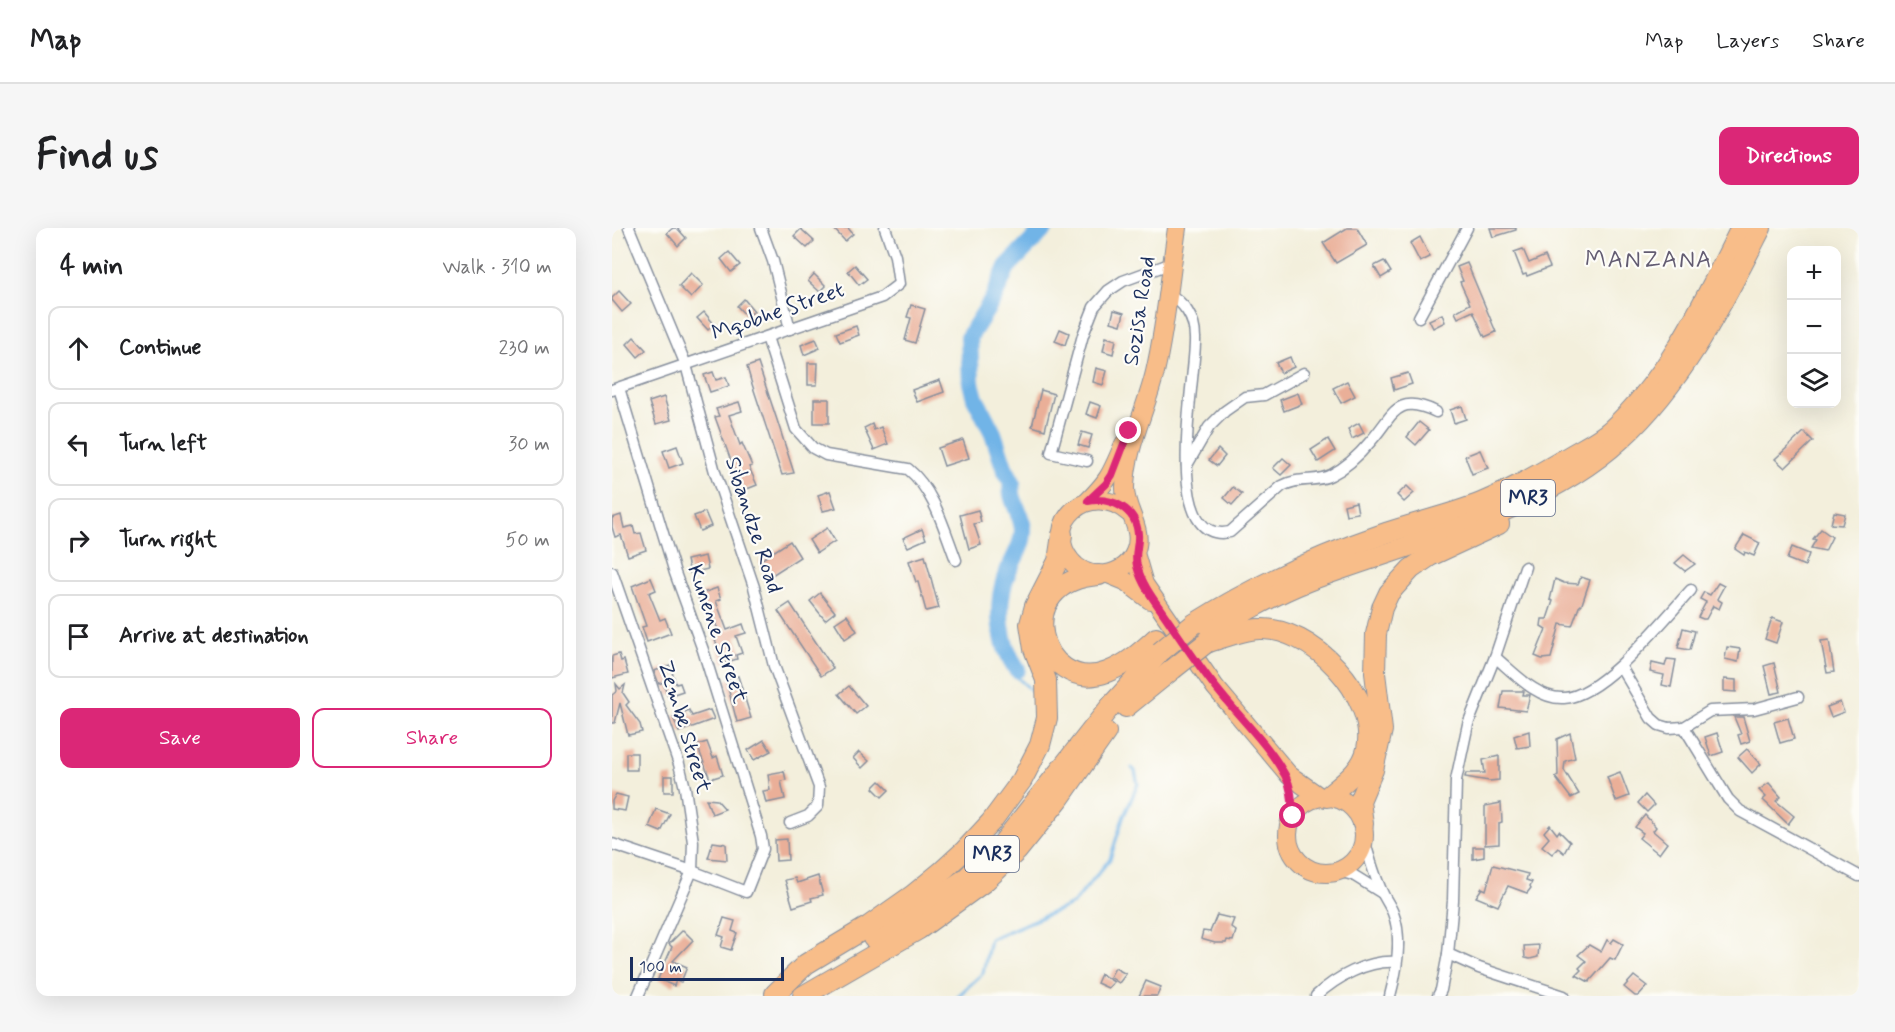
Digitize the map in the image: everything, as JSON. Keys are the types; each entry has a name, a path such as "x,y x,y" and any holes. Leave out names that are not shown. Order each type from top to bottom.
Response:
{"highway":[{"name":"MR3","path":"774,995 820,966 902,921 965,879 1002,844 1110,707 1163,656 1225,604 1292,570 1385,533 1481,503 1538,475 1611,430 1649,388 1677,351 1742,228"},
{"name":"MR3","path":"1193,633 1309,581 1397,551 1488,516 1544,491 1593,462 1621,439 1653,406 1686,365 1730,290 1761,228"},
{"path":"1364,832 1360,801 1373,770 1382,730 1375,673 1376,634 1382,608 1389,593 1411,569 1430,556 1559,495 1611,457 1631,438 1653,406"},
{"path":"774,995 806,964 869,926 941,872 991,822 1022,780 1040,745 1047,718 1046,680 1035,649 1030,624 1035,606 1058,561 1062,535"},
{"path":"1103,575 1074,579 1060,587 1049,599 1044,612 1042,636 1054,660 1078,674 1092,676 1121,666 1137,655 1163,656"},
{"path":"1193,633 1228,636 1260,629 1278,632 1315,648 1344,677 1364,713 1368,733 1367,750 1352,775 1323,797"},
{"name":"MR3","path":"802,996 919,929 984,882 1017,851 1059,799 1098,742 1163,656"}],"main road":[{"name":"Sozisa Road","path":"1148,401 1156,369 1177,228"},
{"path":"1148,401 1129,431 1112,475 1088,501 1073,510 1062,535 1063,545 1072,563 1089,573 1125,581 1160,609"},
{"path":"1148,401 1128,464 1125,485 1129,513 1138,532 1135,553 1144,584 1215,687 1289,775 1323,797"},
{"path":"1088,501 1099,499 1110,501 1121,505 1129,513"},
{"path":"1103,575 1124,567 1135,553"},
{"path":"1274,757 1292,793 1293,816"},
{"path":"1323,797 1340,799 1348,803 1354,809 1364,832 1358,857 1338,871 1324,873 1314,872 1298,861 1289,844 1289,825 1293,816 1304,803 1323,797"}],"street":[{"name":"Sibandze Road","path":"629,228 686,365 715,472 754,587 774,666 819,787 818,806 808,816 790,823"},
{"path":"761,228 773,261 790,329"},
{"name":"Mqobhe Street","path":"615,389 882,297 899,284 895,256 885,228"},
{"path":"1419,317 1467,228"},
{"path":"1088,461 1051,453 1083,335 1094,307 1108,291 1123,281 1172,264"},
{"path":"1167,293 1177,298 1187,309 1196,337 1187,488 1191,507 1202,525 1210,532 1220,534 1230,532 1282,486 1298,480 1321,479 1334,473 1371,442 1392,412 1412,404 1436,412"},
{"path":"767,337 796,429 813,448 826,455 908,469 919,477 928,492 956,560"},
{"path":"1187,465 1209,427 1225,411 1245,397 1264,395 1304,373"},
{"name":"Kunene Street","path":"615,389 706,660 761,836 763,849 746,892 692,871"},
{"path":"1438,996 1448,954 1453,901 1456,780 1468,724 1495,657 1525,567"},
{"name":"Zembe Street","path":"612,572 679,765 692,834 692,871 638,996"},
{"path":"1495,657 1536,690 1564,698 1582,693 1621,667 1691,590"},
{"path":"1621,667 1651,718 1659,725 1669,728 1684,727 1710,711 1754,710 1798,697"},
{"path":"1684,727 1728,799 1740,811 1859,876"},
{"path":"1364,832 1371,865 1382,894 1393,912 1397,928 1399,944 1390,996"},
{"path":"612,844 692,871"},
{"path":"1338,871 1353,875 1382,894"},
{"path":"1448,954 1479,968 1564,996"},
{"path":"1316,996 1329,985 1356,970 1377,963 1396,962"}],"building":[{"path":"677,228 686,238 678,246 667,233"},
{"path":"833,228 848,228 853,234 845,241"},
{"path":"1347,228 1357,228 1367,245 1336,263 1323,243"},
{"path":"1490,228 1516,228 1516,230 1493,237"},
{"path":"801,229 814,241 807,248 794,236"},
{"path":"1420,237 1430,257 1420,262 1410,243"},
{"path":"1523,249 1529,263 1545,256 1550,267 1527,276 1523,275 1514,252"},
{"path":"729,252 740,265 731,272 721,259"},
{"path":"1384,261 1391,272 1381,278 1374,266"},
{"path":"1467,263 1496,332 1485,337 1473,311 1458,318 1455,312 1470,304 1460,282 1463,281 1457,267"},
{"path":"855,265 867,279 859,285 848,271"},
{"path":"691,273 703,285 691,298 679,286"},
{"path":"814,274 826,286 820,292 808,281"},
{"path":"619,291 631,304 622,312 612,300"},
{"path":"744,299 754,311 747,317 737,306"},
{"path":"911,305 925,309 915,343 905,340 911,318 907,317"},
{"path":"1114,310 1124,313 1121,325 1111,322"},
{"path":"704,312 714,324 708,330 697,318"},
{"path":"1442,314 1445,322 1433,328 1429,320"},
{"path":"856,326 859,335 840,342 836,333"},
{"path":"1060,329 1069,333 1065,345 1055,341"},
{"path":"634,337 646,350 638,357 627,344"},
{"path":"1106,337 1116,340 1113,354 1103,351"},
{"path":"816,339 820,348 804,355 801,345"},
{"path":"1290,357 1294,367 1281,373 1276,363"},
{"path":"758,363 794,473 782,475 751,381 747,367"},
{"path":"808,363 818,363 817,385 808,385"},
{"path":"1096,368 1107,371 1103,385 1093,382"},
{"path":"713,372 716,380 726,377 729,386 710,392 704,375"},
{"path":"1408,373 1412,384 1394,390 1391,378"},
{"path":"940,380 944,392 917,402 912,390"},
{"path":"1347,381 1355,396 1341,403 1333,388"},
{"path":"1041,390 1054,394 1045,430 1032,426"},
{"path":"1298,393 1302,404 1284,411 1280,400"},
{"path":"664,397 671,420 656,424 649,402"},
{"path":"814,399 829,399 829,423 814,423"},
{"path":"739,402 742,411 729,415 740,445 742,443 752,466 749,467 757,485 742,491 715,417 719,416 716,409"},
{"path":"1090,402 1101,406 1097,418 1086,414"},
{"path":"1462,406 1466,419 1454,423 1450,410"},
{"path":"1419,422 1429,430 1416,445 1407,437"},
{"path":"1359,423 1364,433 1352,439 1348,429"},
{"path":"872,424 874,430 881,427 888,444 874,450 864,428"},
{"path":"1082,432 1092,435 1088,448 1078,445"},
{"path":"1804,432 1813,441 1785,468 1775,459"},
{"path":"1328,439 1335,451 1318,462 1311,450"},
{"path":"963,440 969,458 944,466 938,448"},
{"path":"677,446 683,463 669,468 663,451"},
{"path":"1218,449 1225,456 1217,466 1209,460"},
{"path":"1480,450 1488,468 1472,474 1465,456"},
{"path":"1283,458 1291,465 1281,475 1273,468"},
{"path":"1407,486 1414,493 1404,502 1397,495"},
{"path":"1233,487 1242,494 1232,505 1224,498"},
{"path":"830,491 836,508 823,511 818,495"},
{"path":"1356,502 1358,513 1346,515 1344,505"},
{"path":"978,510 981,522 974,524 981,545 969,549 960,515"},
{"path":"705,512 711,526 700,531 694,516"},
{"path":"1834,512 1845,514 1842,525 1831,524"},
{"path":"621,515 624,528 633,526 635,534 641,533 646,550 628,556 621,535 615,537 612,527 612,518"},
{"path":"827,528 835,541 817,553 809,540"},
{"path":"922,529 926,539 908,547 903,538"},
{"path":"1821,529 1832,537 1825,551 1811,548 1816,540 1813,539"},
{"path":"1744,535 1760,543 1754,556 1745,552 1744,555 1735,549"},
{"path":"790,541 800,557 769,577 759,561"},
{"path":"1792,547 1809,554 1805,566 1787,559"},
{"path":"1684,555 1695,564 1685,571 1675,563"},
{"path":"705,556 708,569 690,573 687,560"},
{"path":"925,556 939,608 926,611 909,561"},
{"path":"1581,577 1590,580 1572,626 1560,624 1551,658 1542,659 1535,656 1546,629 1541,626 1542,619 1547,619 1553,601 1550,600 1555,579 1564,583 1578,584"},
{"path":"651,578 656,590 649,593 660,620 665,618 671,633 647,642 642,627 646,626 632,586"},
{"path":"1718,583 1724,586 1717,599 1722,602 1719,609 1713,606 1706,619 1698,617 1706,602 1700,599 1704,592 1710,595"},
{"path":"717,588 721,599 716,601 727,630 743,624 746,633 736,636 742,653 736,655 737,659 723,663 713,634 719,632 709,607 703,609 697,595"},
{"path":"820,593 835,612 825,620 810,601"},
{"path":"790,603 833,668 821,676 778,611"},
{"path":"847,615 857,631 845,639 835,623"},
{"path":"1772,618 1783,622 1776,643 1765,639"},
{"path":"1683,628 1695,631 1690,650 1678,648"},
{"path":"1829,640 1834,672 1827,673 1821,641"},
{"path":"1727,647 1740,649 1738,662 1725,659"},
{"path":"619,654 621,661 624,660 628,674 612,678 612,656"},
{"path":"1667,659 1676,660 1671,687 1662,685 1664,675 1650,672 1652,663 1665,666"},
{"path":"1774,663 1781,692 1771,694 1764,666"},
{"path":"670,666 676,684 680,683 683,691 668,696 663,682 659,684 654,671"},
{"path":"738,676 751,718 737,722 726,680"},
{"path":"1724,679 1736,680 1736,692 1724,691"},
{"path":"616,684 620,689 625,685 623,693 629,702 626,705 640,724 642,732 628,735 620,703 615,723 612,723 612,695 617,691"},
{"path":"849,686 866,706 856,714 839,694"},
{"path":"1503,691 1524,691 1523,695 1530,695 1526,711 1500,708"},
{"path":"1840,702 1844,712 1831,717 1827,707"},
{"path":"689,710 692,716 710,710 714,719 679,732 673,717"},
{"path":"1734,717 1743,717 1750,741 1741,744 1738,735 1741,734"},
{"path":"1788,718 1794,739 1780,743 1774,722"},
{"path":"1529,731 1530,746 1517,748 1514,736"},
{"path":"1570,733 1575,758 1565,761 1564,770 1579,794 1571,798 1555,777 1558,775 1557,739"},
{"path":"1717,733 1723,752 1711,756 1705,737"},
{"path":"764,740 771,751 754,760 748,750"},
{"path":"707,742 713,758 717,756 723,775 710,779 697,745"},
{"path":"1747,749 1761,764 1752,773 1738,757"},
{"path":"859,752 869,761 862,768 853,758"},
{"path":"626,753 637,753 637,770 626,770"},
{"path":"1499,756 1499,780 1489,781 1465,777 1466,773 1485,773 1483,760"},
{"path":"784,771 786,780 781,781 785,799 766,803 763,791 770,790 768,774"},
{"path":"1620,772 1629,796 1616,801 1607,777"},
{"path":"664,776 673,776 673,792 664,792"},
{"path":"880,781 889,790 882,797 873,788"},
{"path":"1769,783 1781,797 1776,801 1794,816 1788,824 1763,800 1766,797 1759,790"},
{"path":"616,794 628,797 625,811 612,809 612,801"},
{"path":"1645,795 1654,805 1647,812 1638,803"},
{"path":"706,799 717,800 725,809 712,814"},
{"path":"1501,803 1502,822 1499,823 1499,844 1485,845 1485,806"},
{"path":"656,809 670,814 661,832 649,827"},
{"path":"1645,815 1656,827 1653,831 1667,843 1659,854 1639,838 1643,833 1635,827"},
{"path":"1550,825 1557,834 1559,831 1570,842 1564,853 1558,848 1552,854 1542,846 1549,838 1544,832"},
{"path":"787,839 788,860 776,861 775,840"},
{"path":"713,842 726,844 727,860 708,858"},
{"path":"1473,847 1484,847 1484,857 1473,859"},
{"path":"1493,865 1528,874 1526,880 1532,882 1531,888 1527,893 1508,886 1498,906 1476,897 1482,888 1486,890"},
{"path":"818,876 823,895 793,907 785,880 795,878 797,883"},
{"path":"1217,915 1234,919 1231,927 1236,931 1233,941 1215,943 1201,939 1203,931 1210,932"},
{"path":"724,918 735,921 732,931 737,933 731,950 721,947 724,937 718,935"},
{"path":"683,930 693,940 673,961 687,967 681,982 676,980 674,986 658,979 672,947 669,944"},
{"path":"1614,939 1623,944 1615,960 1610,958 1589,982 1576,975 1586,961 1578,955 1589,945 1601,952 1607,940 1611,943"},
{"path":"1539,945 1538,957 1525,958 1524,946"},
{"path":"1115,968 1126,974 1119,983 1110,977"},
{"path":"1101,974 1114,982 1108,988 1097,983"},
{"path":"1634,976 1647,986 1638,996 1624,987"},
{"path":"1146,981 1161,987 1157,996 1139,996"}],"waterway":[{"path":"1017,669 1006,648 1000,614 1002,590 1021,543 1022,524 1012,495 1012,482 1004,467 993,433 975,398 971,383 969,337 993,299 1007,267 1045,228"},
{"path":"1017,669 1018,678 1032,691"},
{"path":"958,996 983,973 990,939 1073,904 1110,859 1123,818 1138,784 1132,768"}],"district":[{"name":"MANZANA","path":"1649,260"}],"route":[{"path":"1129,431 1112,475 1088,501 1099,499 1121,505 1135,522 1138,543 1135,553 1144,584 1215,687 1274,757 1292,793 1293,816"}]}
